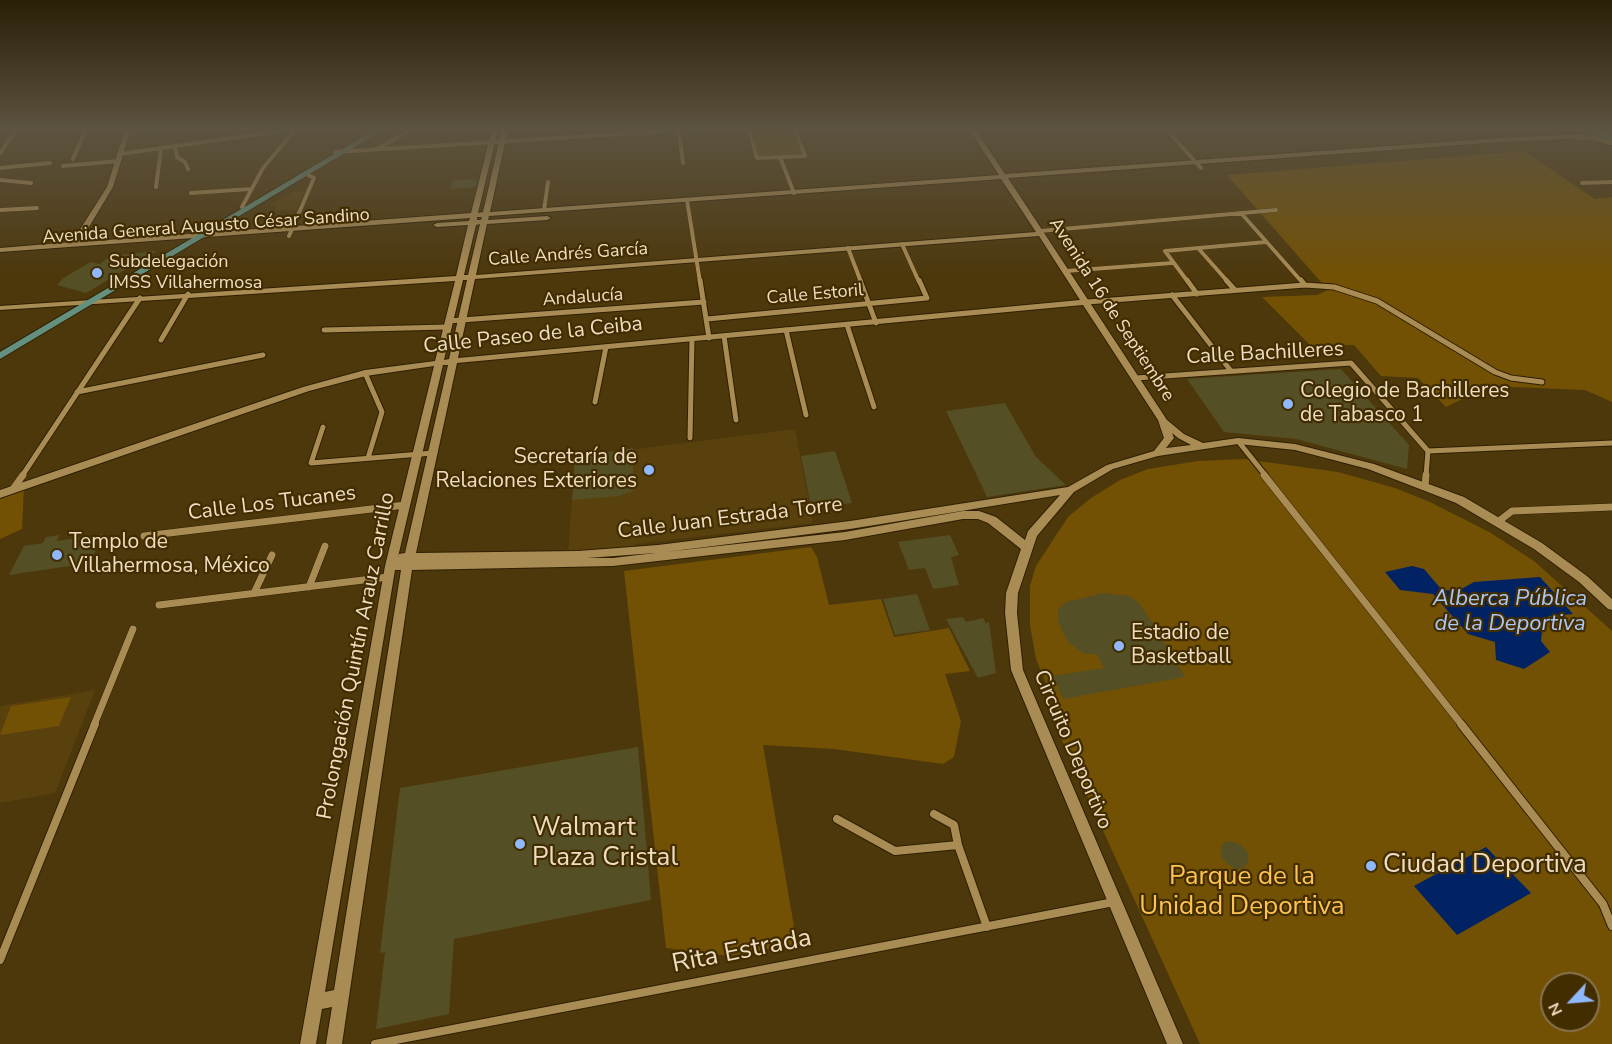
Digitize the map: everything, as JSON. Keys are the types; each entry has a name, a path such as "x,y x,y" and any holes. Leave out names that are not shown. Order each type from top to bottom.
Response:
{"main road":[{"path":"75,244 110,187 113,178"},
{"path":"0,356 97,300 242,207 294,178"},
{"path":"0,351 181,243 206,235 302,178"},
{"name":"Prolongación Quintín Arauz Carrillo","path":"308,1044 390,567 484,178"},
{"name":"Prolongación Quintín Arauz Carrillo","path":"334,1044 408,562 456,361 463,320 496,178"},
{"name":"Avenida 16 de Septiembre","path":"1005,178 1162,420 1169,438 1157,453"},
{"name":"Avenida General Augusto César Sandino","path":"0,250 194,239 1046,178"},
{"name":"Avenida General Augusto César Sandino","path":"487,218 544,210 687,203 794,193 1007,181"},
{"name":"Avenida General Augusto César Sandino","path":"206,235 290,232"},
{"name":"Calle Andrés García","path":"0,308 474,277 1041,232"},
{"name":"Avenida General Augusto César Sandino","path":"0,257 181,243"},
{"name":"Calle Paseo de la Ceiba","path":"0,494 306,389 365,374 438,362 1087,302"},
{"name":"Avenida 16 de Septiembre","path":"1162,420 1181,435 1201,446"},
{"name":"Circuito Deportivo","path":"1175,1044 1117,902 1017,670 1011,613 1012,593 1032,534 1070,490 1110,467 1157,453 1238,441 1294,447 1371,466 1425,486 1499,521 1583,579 1612,606"},
{"name":"Calle Juan Estrada Torre","path":"877,525 1070,490"},
{"name":"Calle Juan Estrada Torre","path":"390,567 408,562 613,562 963,515 979,515 1004,528 1026,547"},
{"path":"375,656 394,653"},
{"path":"315,1002 341,997"}],"street":[{"path":"156,187 157,178"},
{"path":"242,207 257,178"},
{"path":"290,232 314,178"},
{"path":"788,178 794,193"},
{"path":"0,180 32,183"},
{"path":"544,210 548,182"},
{"path":"1582,183 1612,182"},
{"path":"190,194 251,189"},
{"path":"687,203 709,338"},
{"path":"0,210 37,208"},
{"name":"Calle Andrés García","path":"1041,232 1276,210"},
{"path":"1241,213 1305,285"},
{"path":"1197,294 1165,251 1266,242"},
{"name":"Calle Estoril","path":"707,319 927,298 902,244"},
{"path":"848,248 876,323"},
{"path":"1198,248 1235,290"},
{"path":"1066,271 1172,263"},
{"path":"1087,302 1305,285 1334,287 1377,301 1495,372 1511,378 1542,382"},
{"path":"161,340 188,294"},
{"path":"1172,295 1232,371"},
{"path":"13,489 140,298"},
{"name":"Andalucía","path":"324,330 448,324 463,320 704,302"},
{"path":"847,325 874,407"},
{"path":"786,330 806,415"},
{"path":"724,336 736,420"},
{"path":"690,438 692,339"},
{"path":"595,402 606,346"},
{"path":"77,392 263,356"},
{"name":"Calle Bachilleres","path":"1136,378 1351,363 1428,452"},
{"path":"365,374 382,412 368,458"},
{"path":"323,427 311,464 434,453"},
{"path":"1238,441 1603,904 1612,926"},
{"path":"1425,486 1428,452 1612,443"},
{"name":"Calle Los Tucanes","path":"144,536 405,505"},
{"path":"1499,521 1512,511 1612,507"},
{"path":"309,587 326,546"},
{"path":"254,593 272,555"},
{"path":"159,605 309,587 390,567"},
{"path":"0,960 133,629"},
{"path":"934,814 954,825 958,844 987,927"},
{"path":"837,819 895,851 958,844"},
{"name":"Rita Estrada","path":"375,1044 1117,902"}],"shaded area":[{"path":"305,191 296,209 274,210 276,207 270,205 293,192"},
{"path":"795,429 813,523 635,544 634,548 568,553 575,457"},
{"path":"95,690 55,793 0,803 0,706"}],"green space":[{"path":"1229,178 1564,178 1595,199 1612,197 1612,402 1585,390 1489,386 1446,407 1418,378 1381,376 1354,345 1311,346 1262,297 1317,295 1328,290"},
{"name":"Ciudad Deportiva","path":"1244,459 1338,472 1395,488 1430,502 1491,533 1534,561 1612,631 1612,1044 1200,1044 1060,736 1067,734 1036,659 1030,625 1030,586 1036,566 1068,517 1091,498 1120,480 1148,469 1198,461"},
{"path":"24,486 22,529 0,539 0,495"},
{"path":"811,547 817,557 829,605 881,599 894,637 949,628 970,671 945,674 961,721 954,757 943,764 834,749 763,745 797,944 729,956 666,948 624,571"},
{"path":"71,697 59,726 0,735 11,706"}],"water":[{"name":"Alberca Pública de la Deportiva","path":"1412,566 1424,569 1442,590 1458,591 1474,582 1540,577 1573,614 1549,616 1543,622 1541,641 1550,652 1524,669 1496,660 1495,642 1468,634 1433,594 1400,590 1385,572"},
{"path":"1486,847 1531,893 1457,935 1414,886"}],"building":[{"path":"477,179 475,187 450,189 452,180"},
{"name":"Subdelegación IMSS Villahermosa","path":"157,251 86,293 57,285 63,278 91,262 100,264 110,256"},
{"name":"Colegio de Bachilleres de Tabasco 1","path":"1341,369 1409,445 1407,469 1296,439 1224,432 1187,379"},
{"path":"1005,403 1036,457 1066,485 987,497 946,411"},
{"path":"633,448 633,491 619,496 572,500 575,457"},
{"path":"835,451 852,503 830,506 829,500 810,502 801,456"},
{"name":"Templo de Villahermosa, México","path":"103,534 90,563 9,575 24,546 43,543 46,537 59,535 57,541"},
{"path":"950,535 959,555 951,557 959,585 933,589 925,568 909,570 898,542"},
{"name":"Estadio de Basketball","path":"1103,593 1129,596 1139,603 1152,622 1155,632 1153,640 1162,639 1185,677 1063,699 1053,676 1104,668 1097,654 1084,654 1068,642 1058,621 1058,609 1066,602"},
{"path":"917,594 930,630 895,635 883,599"},
{"path":"963,617 966,622 983,618 986,623 989,622 996,673 978,678 946,619"},
{"name":"Walmart Plaza Cristal","path":"638,747 651,900 454,939 449,1014 376,1029 385,952 380,953 400,788"},
{"path":"1229,841 1241,845 1249,854 1247,864 1242,869 1233,868 1222,859 1223,843"}],"place":[{"name":"Subdelegación IMSS Villahermosa","path":"97,273"},
{"name":"Colegio de Bachilleres de Tabasco 1","path":"1288,404"},
{"name":"Secretaría de Relaciones Exteriores","path":"649,470"},
{"name":"Templo de Villahermosa, México","path":"57,555"},
{"name":"Estadio de Basketball","path":"1119,646"},
{"name":"Walmart Plaza Cristal","path":"520,844"},
{"name":"Ciudad Deportiva","path":"1371,866"}],"park label":[{"name":"Parque de la Unidad Deportiva","path":"1242,893"}]}
